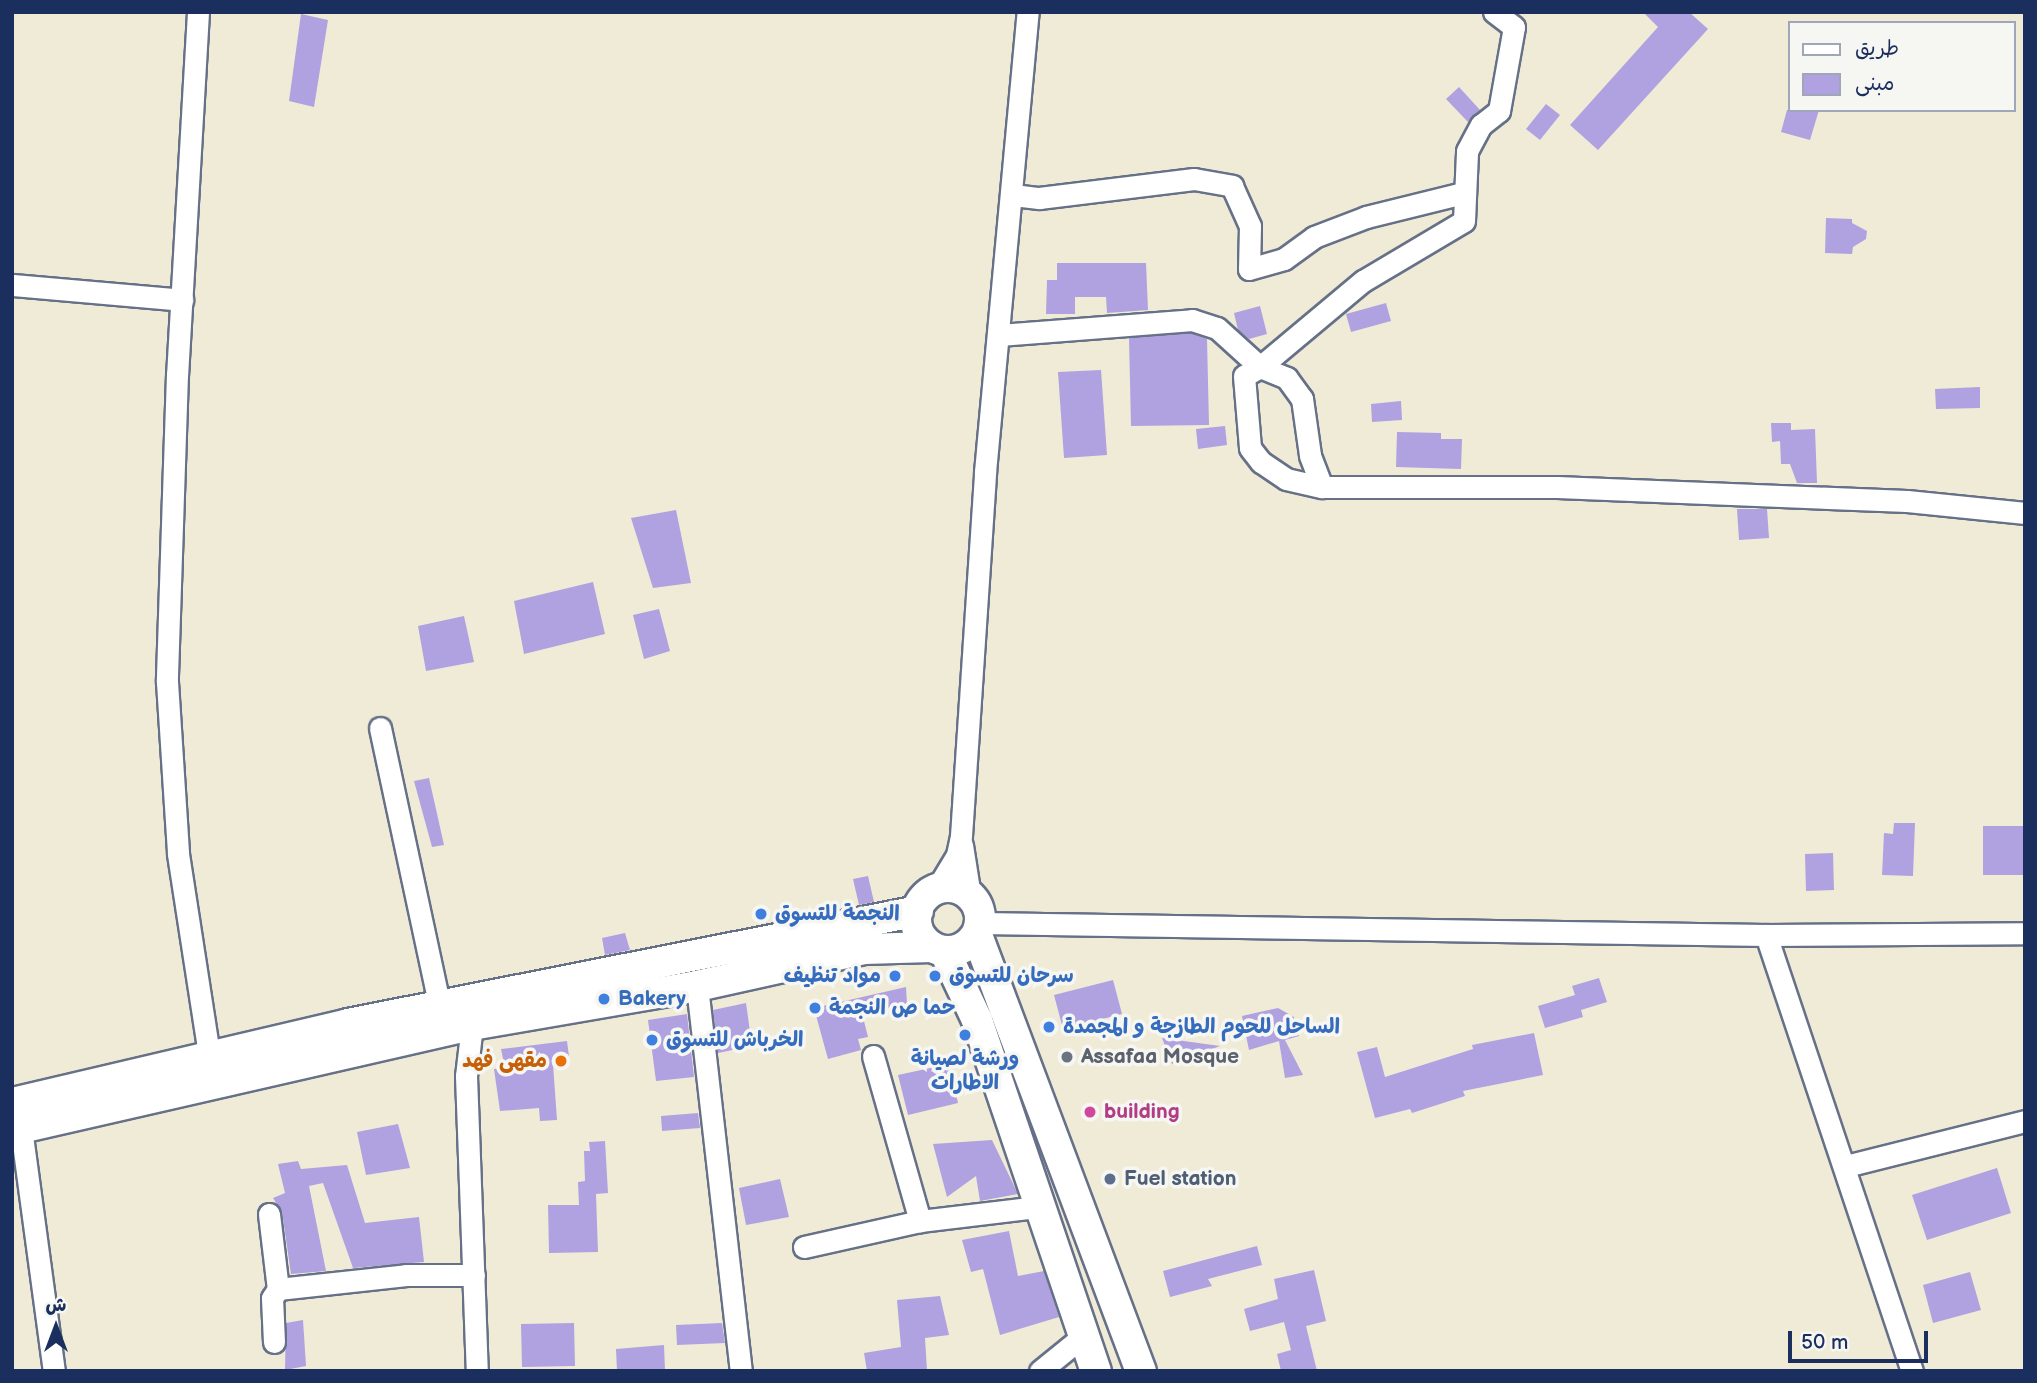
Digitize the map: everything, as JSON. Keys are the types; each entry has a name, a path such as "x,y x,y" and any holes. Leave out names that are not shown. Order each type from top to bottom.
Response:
{"main road":[{"path":"119,1092 209,1055 927,901 955,888 976,918 1141,1371"},
{"path":"927,901 922,937 938,949 977,1020 1082,1337 1096,1371"},
{"path":"15,1121 119,1092 472,1024 697,986 864,949 965,947 976,918"}],"street":[{"path":"198,12 182,300 167,682 178,854 209,1055"},
{"path":"927,901 957,855 961,836 999,335 1028,12"},
{"path":"1494,12 1514,27 1499,111 1481,125 1467,151 1463,193 1464,220 1363,281 1260,368 1244,376 1250,448 1261,462 1286,479 1322,487 1557,487 1907,501 2025,513"},
{"path":"1013,195 1039,198 1194,179 1232,186 1250,226 1249,269 1284,259 1314,237 1366,217 1463,193"},
{"path":"12,285 182,300"},
{"path":"999,335 1192,320 1217,328 1260,368 1287,378 1301,399 1310,455 1322,487"},
{"path":"380,728 439,1004"},
{"path":"961,836 976,918 1766,935 2025,933"},
{"path":"1766,935 1846,1166 1912,1371"},
{"path":"697,986 741,1371"},
{"path":"472,1024 466,1076 477,1371"},
{"path":"873,1056 920,1221"},
{"path":"15,1121 54,1371"},
{"path":"1846,1166 2025,1121"},
{"path":"804,1247 920,1221 1038,1207"},
{"path":"269,1214 278,1289 272,1298 274,1342"},
{"path":"278,1289 406,1275 474,1275"},
{"path":"1040,1371 1082,1337"}],"building":[{"path":"1643,12 1689,12 1708,29 1598,150 1570,125 1658,27"},
{"path":"301,14 328,20 314,107 289,101"},
{"path":"1459,87 1480,110 1468,122 1446,99"},
{"path":"1546,104 1560,115 1540,140 1526,129"},
{"path":"1787,110 1818,112 1810,140 1781,132"},
{"path":"1826,218 1852,219 1852,223 1867,231 1866,239 1853,247 1852,254 1825,253"},
{"path":"1057,263 1146,263 1148,310 1107,313 1106,297 1075,297 1075,314 1046,314 1047,280 1057,280"},
{"path":"1386,303 1391,321 1351,332 1346,314"},
{"path":"1260,306 1267,334 1249,339 1238,330 1234,313"},
{"path":"1191,333 1207,339 1209,425 1131,426 1129,338"},
{"path":"1101,370 1107,455 1064,458 1058,372"},
{"path":"1980,387 1980,408 1936,409 1935,389"},
{"path":"1401,401 1402,420 1372,422 1371,404"},
{"path":"1771,423 1791,423 1791,430 1815,429 1817,483 1797,483 1790,464 1781,464 1780,441 1772,442"},
{"path":"1225,426 1227,445 1198,449 1196,429"},
{"path":"1397,432 1441,433 1441,439 1462,439 1461,469 1396,467"},
{"path":"1737,509 1767,509 1769,538 1739,540"},
{"path":"676,510 691,583 653,588 631,518"},
{"path":"593,582 605,634 524,654 514,601"},
{"path":"659,609 670,651 644,659 633,615"},
{"path":"464,616 474,662 426,671 418,626"},
{"path":"429,778 444,845 432,847 414,781"},
{"path":"1894,823 1915,823 1913,876 1882,875 1884,833 1893,834"},
{"path":"1983,826 2025,826 2025,875 1983,875"},
{"path":"1833,853 1834,890 1806,891 1805,854"},
{"path":"868,876 874,902 859,905 853,879"},
{"path":"625,933 630,950 605,955 602,938"},
{"path":"1599,978 1607,1002 1581,1010 1583,1017 1545,1028 1538,1006 1575,995 1572,986"},
{"path":"1113,980 1122,1014 1063,1029 1054,995"},
{"path":"906,987 907,1004 862,1013 868,1037 858,1039 861,1050 828,1059 814,1008"},
{"path":"746,1003 752,1046 718,1053 713,1010"},
{"path":"1278,1008 1294,1017 1299,1036 1285,1040 1303,1075 1285,1078 1279,1041 1249,1050 1242,1016"},
{"path":"687,1014 694,1077 656,1081 648,1020"},
{"path":"1534,1033 1543,1075 1463,1091 1465,1096 1412,1113 1410,1109 1375,1118 1357,1052 1377,1047 1385,1077 1473,1049 1472,1045"},
{"path":"1162,1038 1220,1046 1172,1064"},
{"path":"567,1041 570,1064 553,1064 557,1120 540,1121 539,1108 500,1111 494,1069 505,1068 501,1049"},
{"path":"949,1064 958,1103 908,1115 898,1075"},
{"path":"698,1113 700,1128 662,1131 661,1116"},
{"path":"398,1124 410,1168 366,1175 357,1132"},
{"path":"992,1140 1018,1194 980,1201 976,1176 947,1197 933,1144"},
{"path":"605,1141 608,1193 596,1194 598,1252 549,1253 548,1205 579,1205 578,1182 585,1181 584,1151 590,1151 589,1142"},
{"path":"298,1161 301,1169 347,1165 365,1223 419,1217 424,1262 353,1268 323,1183 309,1186 326,1271 291,1274 282,1212 273,1198 285,1193 278,1164"},
{"path":"1997,1168 2011,1213 1927,1240 1912,1195"},
{"path":"780,1179 789,1217 746,1225 739,1188"},
{"path":"1009,1231 1018,1276 1044,1271 1059,1317 1000,1335 983,1269 971,1272 962,1240"},
{"path":"1257,1246 1262,1265 1208,1279 1212,1286 1170,1297 1163,1271"},
{"path":"1314,1270 1326,1321 1306,1326 1317,1371 1281,1371 1277,1354 1291,1350 1284,1322 1250,1331 1244,1309 1278,1299 1274,1279"},
{"path":"1970,1272 1981,1310 1933,1323 1923,1285"},
{"path":"940,1296 949,1335 925,1338 927,1371 867,1371 864,1353 901,1347 897,1300"},
{"path":"303,1320 306,1366 285,1370 286,1323"},
{"path":"574,1323 575,1366 522,1367 521,1324"},
{"path":"722,1323 725,1343 677,1345 676,1325"},
{"path":"664,1345 665,1371 617,1371 616,1349"}],"place":[{"name":"النجمة للتسوق","path":"761,914"},
{"name":"مواد تنظيف","path":"895,976"},
{"name":"سرحان للتسوق","path":"935,976"},
{"name":"Bakery","path":"604,999"},
{"name":"حما ص النجمة","path":"815,1008"},
{"name":"الساحل للحوم الطازجة و المجمدة","path":"1049,1027"},
{"name":"ورشة لصيانة الاطارات","path":"965,1035"},
{"name":"الخرباش للتسوق","path":"652,1040"},
{"name":"Assafaa Mosque","path":"1067,1057"},
{"name":"مقهى فهد","path":"561,1061"},
{"name":"building","path":"1090,1112"},
{"name":"Fuel station","path":"1110,1179"}]}
